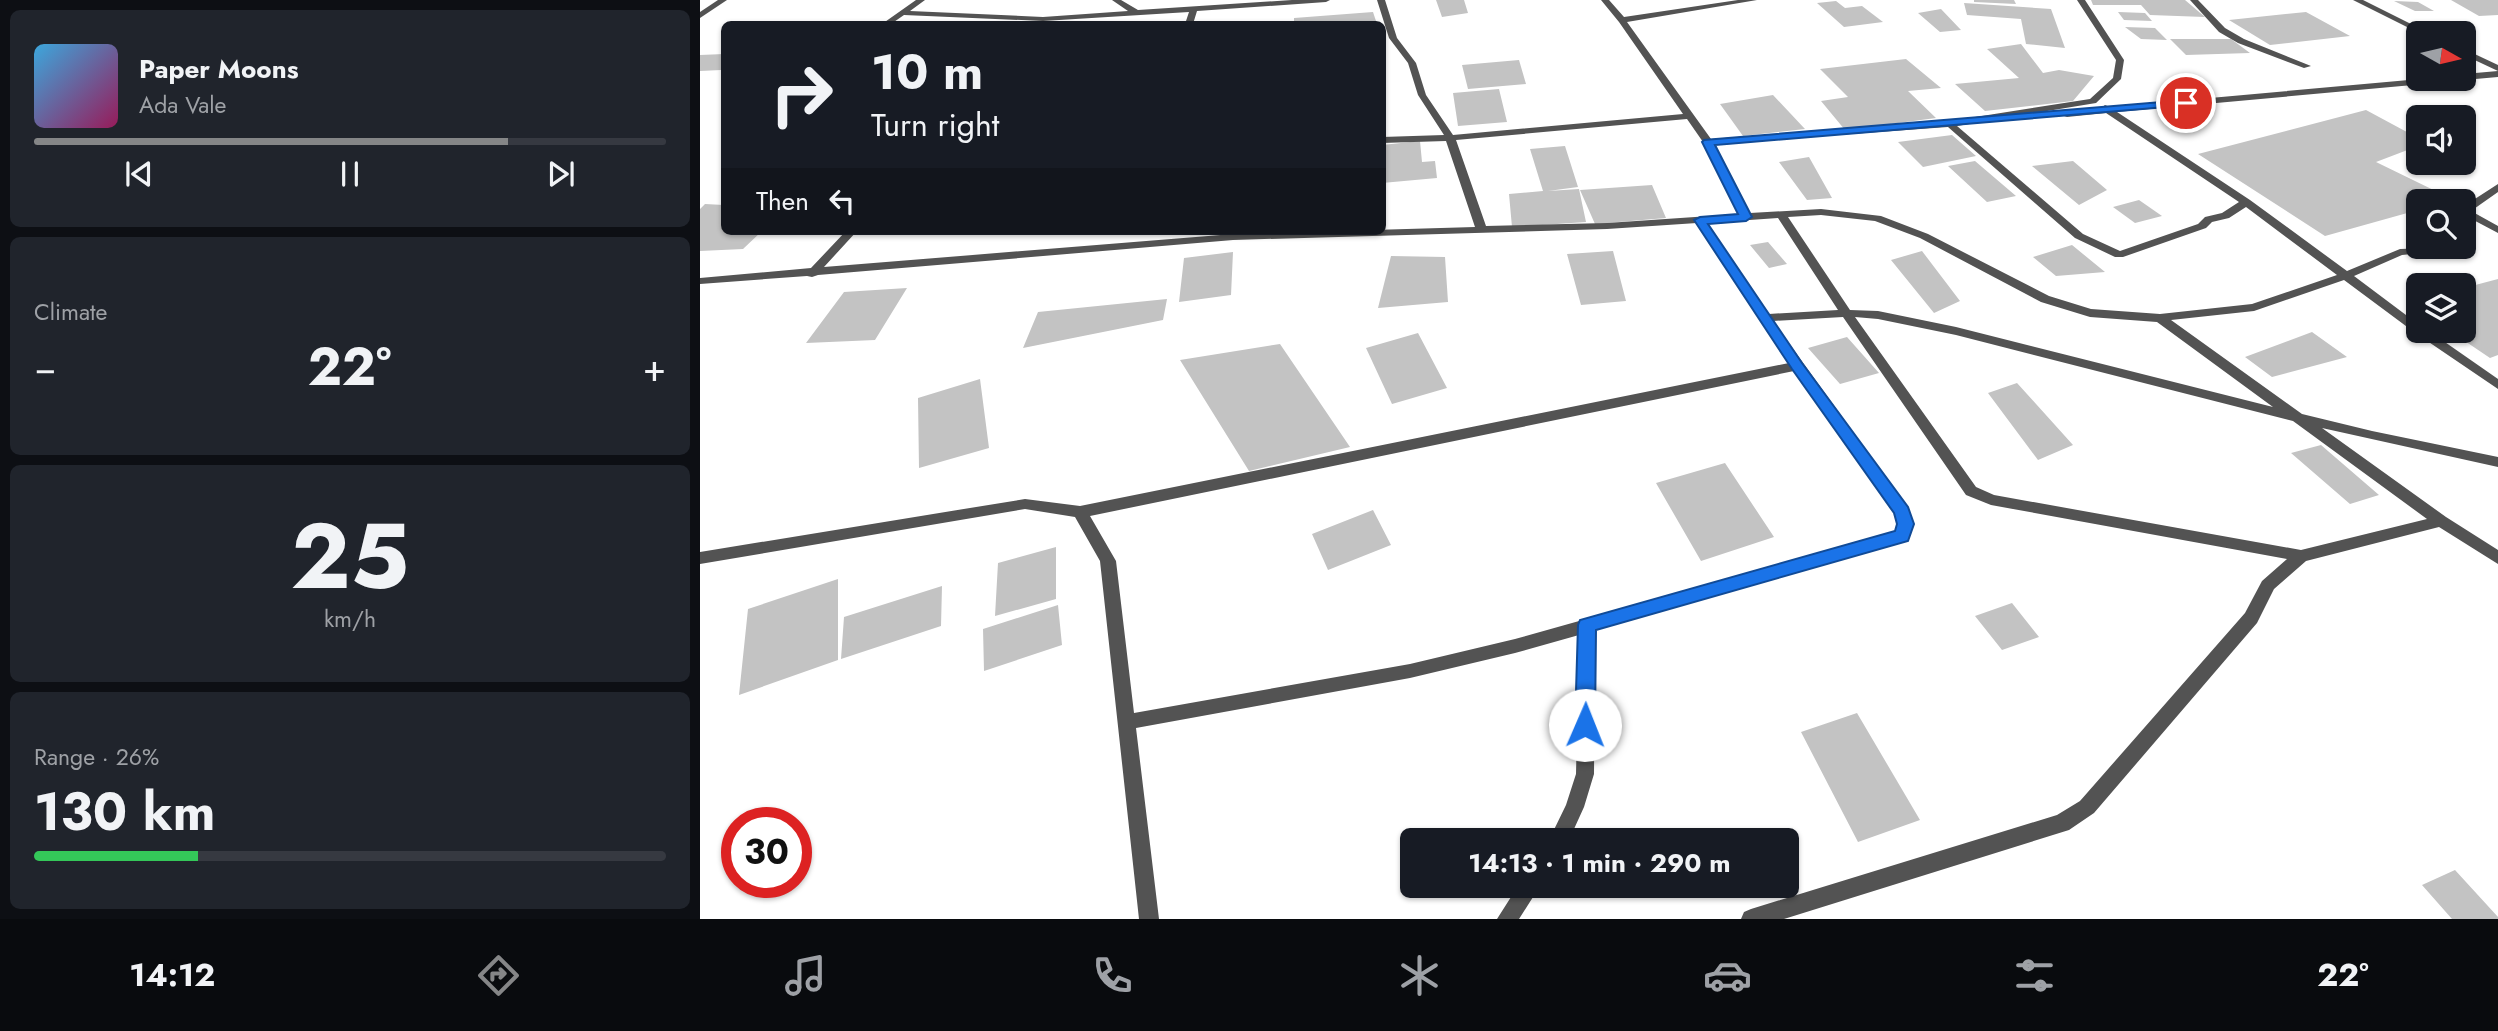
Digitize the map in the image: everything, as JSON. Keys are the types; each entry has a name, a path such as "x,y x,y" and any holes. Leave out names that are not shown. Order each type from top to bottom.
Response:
{"street":[{"path":"700,16 723,0"},
{"path":"891,21 921,0"},
{"path":"1116,0 1139,14"},
{"path":"1053,21 1326,0"},
{"path":"1381,0 1393,38 1412,63 1422,96 1450,138 1482,230"},
{"path":"1605,0 1708,142 1746,217"},
{"path":"1622,20 1753,0"},
{"path":"1950,124 2094,101 2117,79 2120,61 2081,0"},
{"path":"2194,0 2222,30 2241,41 2307,66"},
{"path":"2357,0 2406,24"},
{"path":"1190,21 1193,10"},
{"path":"903,13 1026,21"},
{"path":"2476,58 2498,68"},
{"path":"2476,76 2498,74"},
{"path":"1708,142 1950,124 2406,83"},
{"path":"2094,101 2246,202 2406,320"},
{"path":"1386,140 1450,138 1688,116"},
{"path":"1950,124 2079,236 2119,255 2202,226 2209,219 2225,216 2246,202"},
{"path":"2476,203 2498,187"},
{"path":"1386,232 1482,230 1821,212 1877,218 1924,236 2045,299 2090,313 2161,318 2254,307 2345,276 2406,251"},
{"path":"1781,215 1971,491 1991,500 2301,556 2441,521"},
{"path":"2476,218 2498,230"},
{"path":"1126,722 1410,671 1587,625 1902,536 1906,524 1902,511 1797,366 1700,220"},
{"path":"812,274 848,235"},
{"path":"1128,246 1132,235"},
{"path":"700,281 812,274 1222,235"},
{"path":"1765,318 1846,313 1878,315 1956,331 2372,436 2498,462"},
{"path":"2161,318 2441,521 2497,557"},
{"path":"2441,343 2492,375 2498,385"},
{"path":"700,558 1025,504 1080,512 1797,366"},
{"path":"1080,512 1108,562 1149,919"},
{"path":"1751,919 2062,822 2087,807 2251,618 2268,585 2301,556"},
{"path":"1565,828 1575,807 1585,774 1587,625"},
{"path":"1507,919 1522,898"}],"building":[{"path":"1436,0 1464,0 1468,13 1442,17"},
{"path":"2014,0 2016,4 1974,2"},
{"path":"2091,0 2185,0 2205,17 2150,15 2141,5 2093,5"},
{"path":"2451,0 2498,0 2498,15 2479,16"},
{"path":"1836,1 1845,8 1862,6 1883,22 1844,27 1817,3"},
{"path":"2394,1 2418,2 2434,11 2415,11"},
{"path":"1964,3 2051,9 2065,48 2026,44 2021,19 1967,15"},
{"path":"1941,9 1961,30 1940,32 1918,13"},
{"path":"1373,12 1376,21 1294,21 1294,18"},
{"path":"2118,12 2145,13 2152,21 2124,20"},
{"path":"2306,12 2350,36 2270,45 2229,20"},
{"path":"2125,27 2155,28 2167,40 2141,39"},
{"path":"2170,39 2231,39 2250,53 2186,55"},
{"path":"2021,44 2043,73 2059,70 2094,76 2073,101 1985,111 1955,84 2019,78 1987,49"},
{"path":"721,54 721,70 700,71 700,55"},
{"path":"1906,59 1941,88 1908,91 1936,118 1845,130 1821,101 1848,97 1820,69"},
{"path":"1519,60 1526,84 1468,89 1462,65"},
{"path":"1499,89 1507,122 1458,126 1453,93"},
{"path":"1773,95 1805,129 1743,136 1720,104"},
{"path":"2366,110 2406,132 2406,151 2376,162 2431,189 2406,189 2406,213 2325,236 2198,154"},
{"path":"1952,135 1976,156 1923,167 1898,142"},
{"path":"1420,141 1422,162 1435,161 1437,178 1386,183 1386,145"},
{"path":"1565,146 1578,187 1548,191 1579,189 1586,222 1512,227 1509,194 1543,191 1530,149"},
{"path":"1809,157 1832,198 1807,200 1779,162"},
{"path":"1975,161 2016,196 1987,202 1948,166"},
{"path":"2073,161 2107,190 2079,205 2032,166"},
{"path":"1652,185 1666,218 1595,224 1580,190"},
{"path":"2139,200 2162,216 2135,223 2113,207"},
{"path":"705,204 721,205 721,235 758,235 743,249 700,251 700,209"},
{"path":"1768,242 1787,264 1769,268 1750,245"},
{"path":"2072,245 2105,272 2056,276 2033,257"},
{"path":"1613,251 1626,301 1581,305 1567,254"},
{"path":"1922,251 1960,301 1934,313 1891,260"},
{"path":"1233,252 1231,295 1179,302 1184,258"},
{"path":"1391,256 1445,257 1448,302 1378,308"},
{"path":"2498,279 2498,355 2490,358 2468,343 2476,343 2476,285"},
{"path":"907,288 875,340 806,343 844,292"},
{"path":"1167,299 1163,320 1023,348 1038,312"},
{"path":"2312,332 2347,357 2272,377 2245,357"},
{"path":"1418,333 1447,388 1392,404 1366,348"},
{"path":"1847,337 1879,373 1840,384 1808,348"},
{"path":"1280,344 1350,447 1249,471 1180,360"},
{"path":"980,379 989,448 919,468 918,398"},
{"path":"2017,383 2073,445 2038,460 1988,393"},
{"path":"2321,445 2379,495 2350,504 2291,453"},
{"path":"1725,463 1774,537 1701,561 1656,483"},
{"path":"1373,510 1391,545 1328,570 1312,534"},
{"path":"1056,547 1056,599 995,616 998,563"},
{"path":"838,579 838,660 739,695 748,609"},
{"path":"942,586 941,626 841,659 844,617"},
{"path":"2012,603 2039,637 2002,650 1975,616"},
{"path":"1058,605 1062,645 984,671 983,629"},
{"path":"1857,713 1920,820 1858,842 1801,732"},
{"path":"2455,870 2498,919 2452,919 2422,885"}],"route":[{"path":"1585,725 1587,625 1902,536 1906,524 1902,511 1797,366 1700,220 1746,217 1708,142 2186,103"}]}
